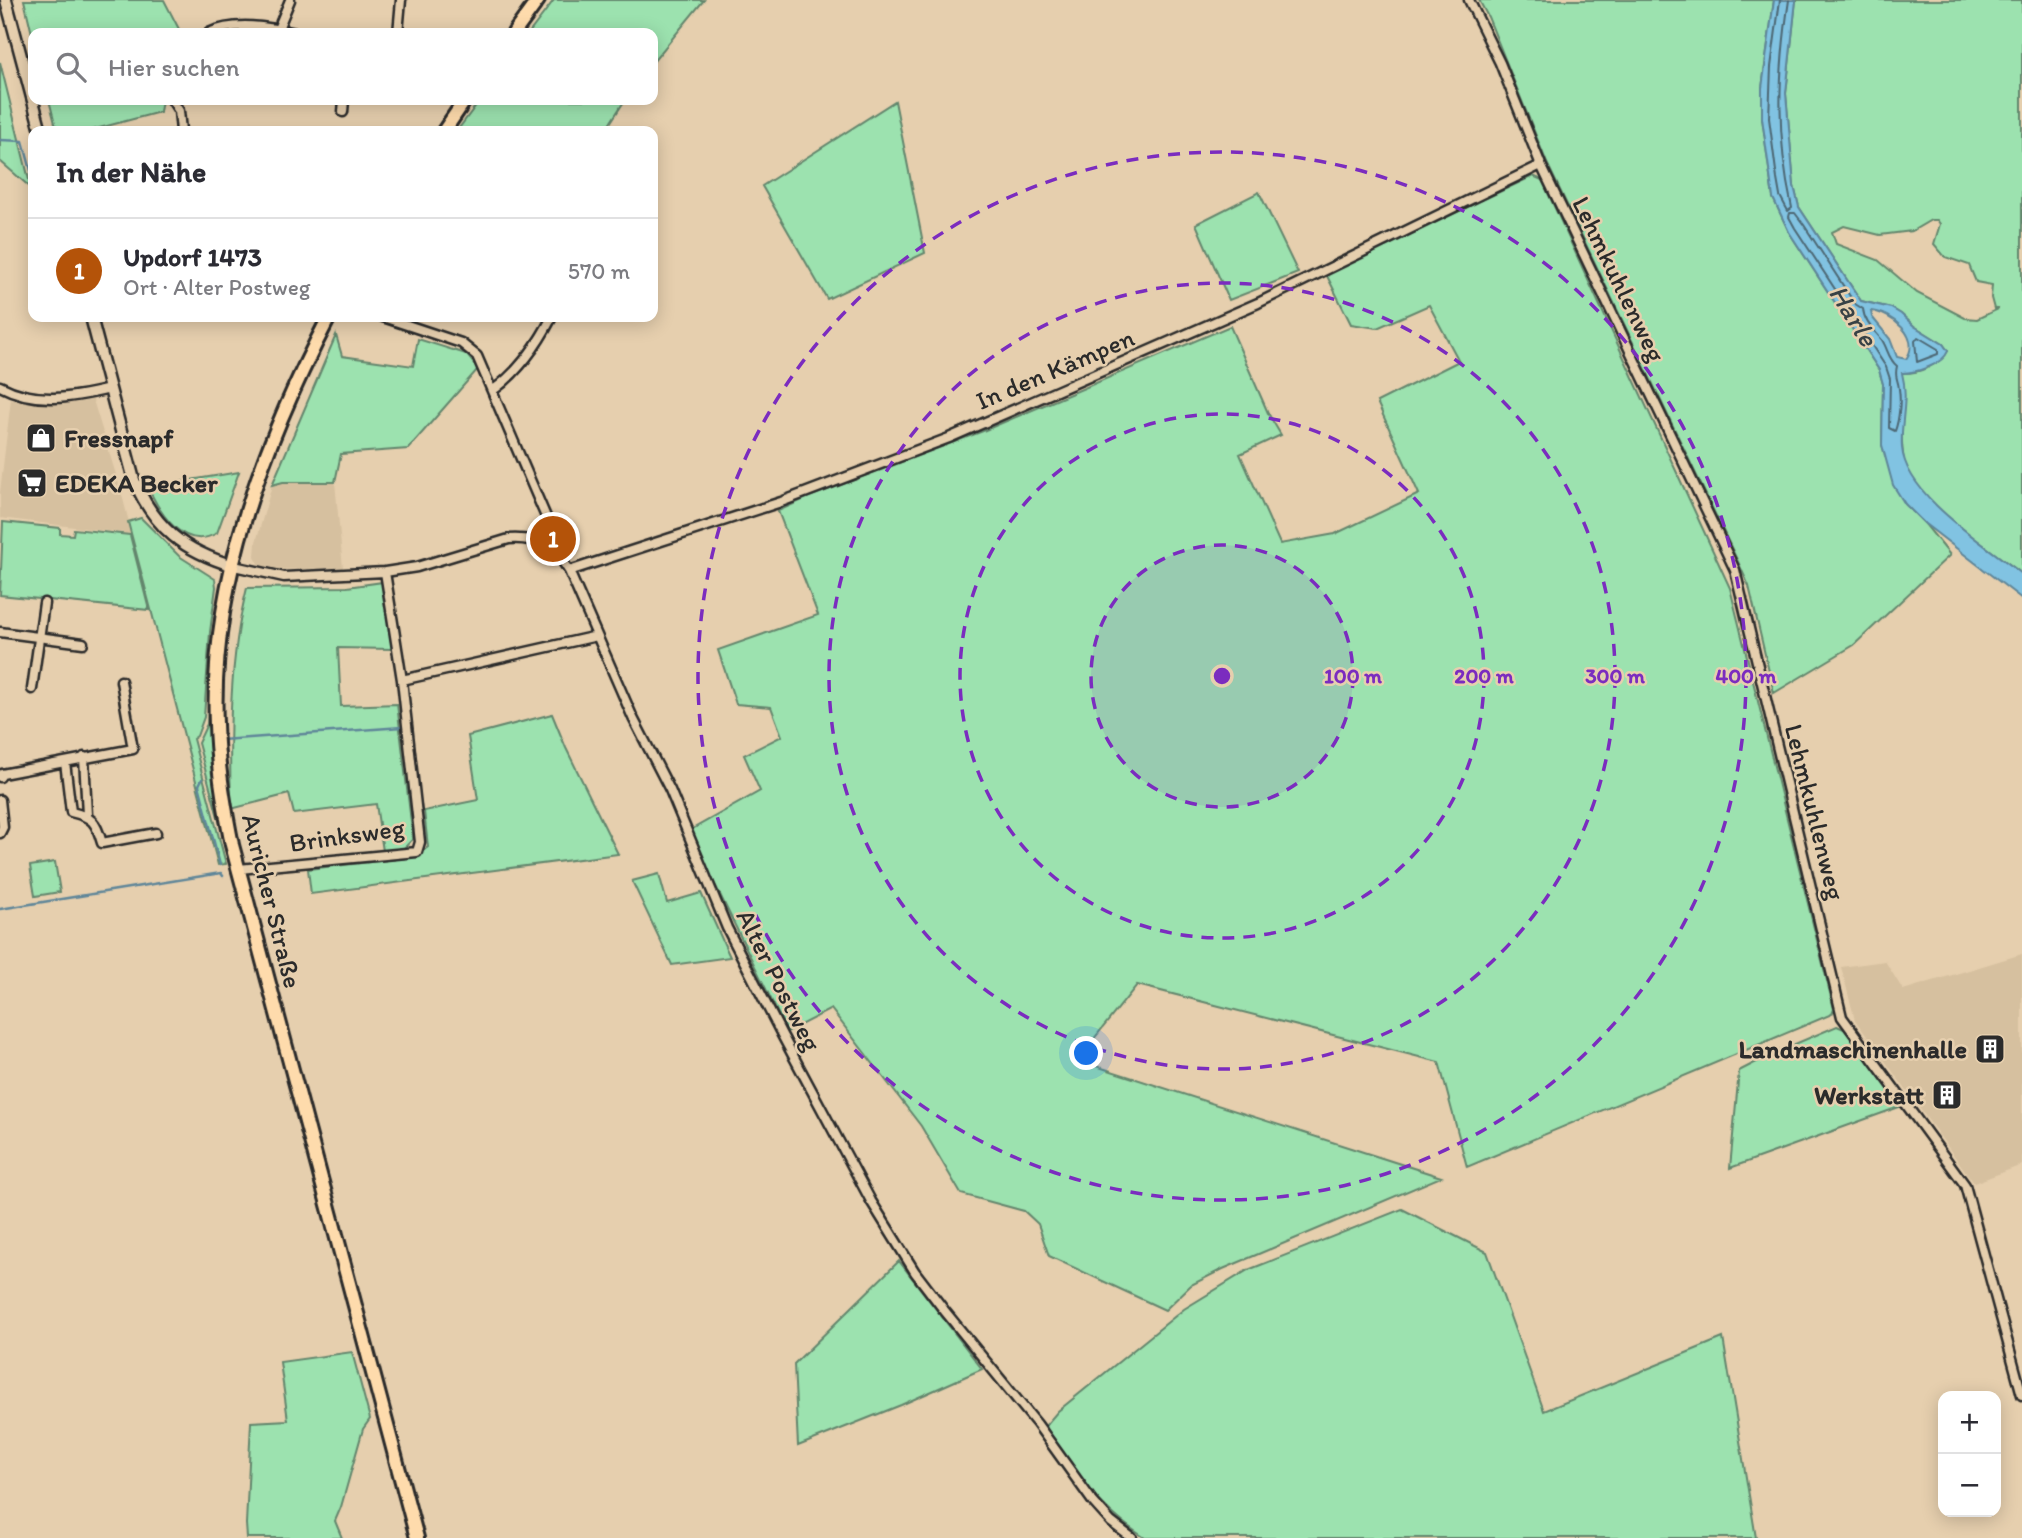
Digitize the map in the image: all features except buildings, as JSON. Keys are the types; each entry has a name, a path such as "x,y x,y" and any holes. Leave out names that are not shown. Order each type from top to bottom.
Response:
{"main road":[{"path":"518,28 538,0"},
{"path":"447,126 462,105"},
{"name":"Auricher Straße","path":"327,322 276,425 259,473 234,566 221,632 217,677 216,723 220,784 239,869 417,1538"}],"street":[{"path":"6,0 28,82"},
{"path":"278,28 290,0"},
{"path":"398,28 401,0"},
{"name":"Lehmkuhlenweg","path":"1469,0 1500,63 1541,165 1735,570 1842,1017 1965,1185 2022,1395"},
{"path":"228,28 258,28"},
{"path":"34,105 40,126"},
{"path":"174,105 181,118 181,126"},
{"path":"343,112 344,105"},
{"name":"In den Kämpen","path":"569,571 780,502 949,438 1258,303 1541,165"},
{"path":"92,322 134,480 152,515 181,544 234,566 284,577 385,572 417,567 509,539 539,541 547,527 546,517 477,356 470,348 398,322"},
{"path":"492,391 510,378 524,362 549,322"},
{"path":"0,386 20,394 64,399 110,389"},
{"name":"Alter Postweg","path":"539,541 559,556 569,571 633,718 670,790 727,928 877,1211 915,1272 1037,1424 1086,1494 1111,1522 1132,1538"},
{"name":"Brinksweg","path":"239,869 417,852 420,842 402,680 385,572"},
{"path":"32,690 44,603"},
{"path":"0,632 83,643"},
{"path":"402,680 597,636"},
{"path":"0,777 2,774 133,749 121,681"},
{"path":"84,757 88,815 97,826 102,843 156,833"},
{"path":"65,762 72,812 88,815"},
{"path":"0,800 3,827 0,833"}],"shaded area":[{"path":"11,399 64,404 93,400 132,534 0,518 0,492"},
{"path":"283,482 335,482 343,568 270,570 258,564 255,556 256,542 272,485"},
{"path":"2022,954 2022,1165 1974,1183 1855,1020 1841,967 1885,961 1903,990"}],"green space":[{"path":"24,0 164,0 178,28 31,28"},
{"path":"554,0 704,0 658,56 658,28 533,28"},
{"path":"1479,0 1774,0 1762,88 1762,118 1773,198 1789,232 1879,370 1883,384 1882,445 1905,504 1950,555 1854,645 1774,693 1749,586 1547,163"},
{"path":"1796,0 2022,0 2022,574 1940,510 1913,480 1905,464 1901,433 1901,373 1928,368 1948,351 1943,344 1891,308 1861,301 1799,207 1794,186 1786,94","holes":["1931,220 1937,220 1940,224 1934,244 1945,257 1969,265 1976,282 1992,285 1991,298 1994,309 1998,309 1977,319 1965,318 1917,293 1878,260 1836,244 1832,232 1844,226 1880,235 1912,231"]},
{"path":"0,62 28,176 28,185 0,161"},
{"path":"895,101 925,253 827,299 762,186"},
{"path":"50,105 161,105 160,112 107,126 56,126"},
{"path":"476,105 622,105 608,126 461,126"},
{"path":"1533,176 1542,180 1730,588 1834,1009 1832,1014 1467,1167 1439,1062 1137,985 1077,1060 1441,1177 1223,1269 1191,1285 1165,1310 1049,1256 1038,1224 1024,1211 961,1194 921,1126 831,1009 787,1032 689,831 760,791 744,755 782,736 771,707 736,704 718,650 818,615 778,511 983,431 1230,326 1268,413 1281,435 1240,454 1280,544 1335,534 1419,494 1377,402 1459,361 1429,305 1377,328 1351,324 1326,274"},
{"path":"1259,192 1298,273 1229,300 1196,224"},
{"path":"336,335 342,356 413,366 418,339 466,354 478,369 408,449 341,454 335,482 283,482 272,485"},
{"path":"239,472 217,533 205,538 194,538 175,527 159,508 148,487"},
{"path":"141,518 179,556 215,579 204,717 197,736 193,739 226,864 218,865 128,522"},
{"path":"3,522 60,528 60,534 73,535 74,529 130,535 149,610 0,595"},
{"path":"383,582 392,649 338,648 341,706 397,704 413,839 402,850 383,851 376,804 294,814 289,794 231,809 230,726 234,670 247,588 347,587"},
{"path":"209,697 217,794 228,854 198,743 207,724"},
{"path":"552,714 618,854 311,894 308,869 415,857 428,847 424,811 478,800 468,736"},
{"path":"55,862 60,892 35,896 30,866"},
{"path":"659,874 667,903 701,893 730,957 672,965 632,881"},
{"path":"1837,1026 1844,1029 1902,1106 1730,1168 1739,1071"},
{"path":"1402,1209 1487,1252 1544,1411 1723,1338 1756,1538 1145,1538 1110,1511 1077,1475 1050,1436 1046,1425 1058,1411 1184,1309 1248,1270"},
{"path":"899,1261 982,1369 798,1446 794,1364"},
{"path":"352,1352 370,1419 363,1429 335,1521 342,1538 247,1538 251,1422 288,1420 280,1362"}],"water":[{"name":"Harle","path":"1774,0 1796,0 1786,93 1794,186 1799,207 1861,301 1891,308 1943,344 1948,351 1935,364 1914,372 1902,373 1905,392 1902,448 1907,466 1917,484 1950,518 2022,574 2022,599 1925,524 1905,504 1893,485 1882,445 1883,384 1879,370 1789,232 1773,198 1762,118 1762,88","holes":["1871,311 1895,321 1907,335 1910,351 1906,359 1897,357 1890,339 1872,317"]}],"waterway":[{"path":"0,140 23,141 28,160"},
{"path":"221,740 402,727"},
{"path":"411,727 425,842"},
{"path":"202,779 199,785 220,865"},
{"path":"0,909 221,873 223,876"}],"place":[{"name":"Fressnapf","path":"41,438"},
{"name":"EDEKA Becker","path":"32,483"},
{"name":"Updorf 1473","path":"553,539"},
{"name":"Landmaschinenhalle","path":"1990,1049"},
{"name":"Werkstatt","path":"1947,1095"}]}
